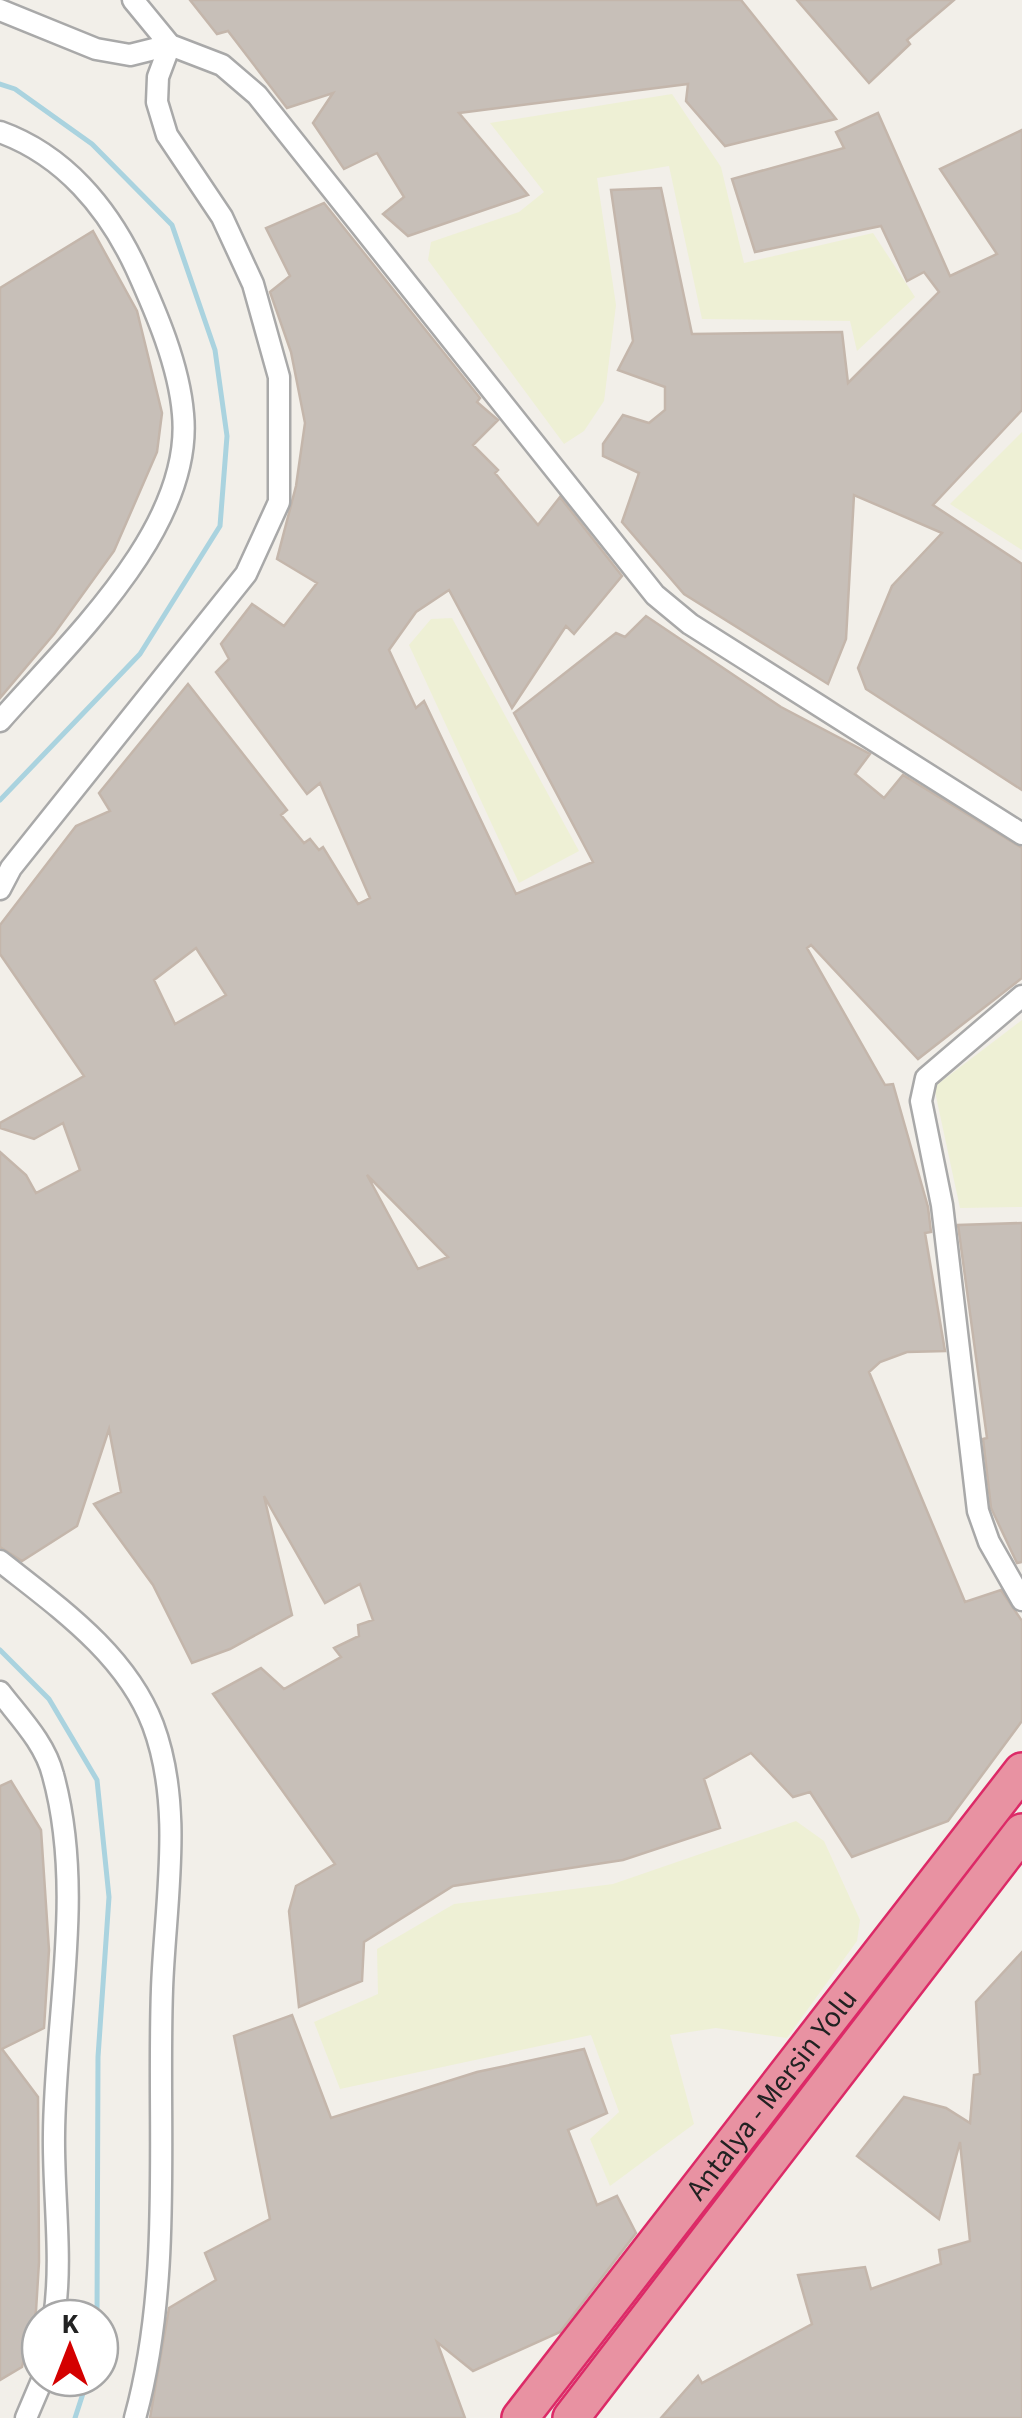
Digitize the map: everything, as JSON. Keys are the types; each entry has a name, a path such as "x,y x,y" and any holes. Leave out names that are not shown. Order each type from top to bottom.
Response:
{"highway":[{"name":"Antalya - Mersin Yolu","path":"520,2418 1022,1771"},
{"name":"Antalya - Mersin Yolu","path":"570,2418 1022,1832"}],"street":[{"path":"133,0 170,45 222,65 256,95 656,595 690,624 1022,834"},
{"path":"0,10 96,49 130,55 170,45"},
{"path":"0,889 10,868 246,574 279,502 279,378 253,284 222,218 167,135 157,102 158,77 170,45"},
{"path":"0,132 16,138 87,188 121,236 156,310 183,412 182,449 158,522 113,593 0,721"},
{"path":"1022,996 926,1078 922,1101 942,1204 978,1511 989,1542 1022,1600"},
{"path":"0,1561 117,1662 153,1725 171,1812 162,1988 156,2329 135,2418"},
{"path":"0,1692 37,1740 53,1773 64,1835 68,1892 54,2132 54,2298"}],"green space":[{"path":"672,94 721,167 744,263 873,233 915,297 857,351 850,321 702,319 669,166 597,178 616,305 604,401 584,431 564,444 428,260 431,242 519,212 544,192 490,123"},
{"path":"1022,432 1022,550 950,504"},
{"path":"452,618 579,851 519,883 409,645 431,619"},
{"path":"1022,1020 1022,1207 960,1208 934,1087"},
{"path":"796,1821 824,1841 860,1920 857,1941 787,2038 716,2028 670,2035 694,2124 610,2186 590,2139 619,2112 591,2035 340,2089 314,2022 378,1994 377,1949 454,1904 613,1884"}],"building":[{"path":"190,0 741,0 836,119 725,146 686,101 688,84 459,113 528,195 408,236 383,214 404,197 377,153 344,169 313,123 333,93 287,108 228,31 217,34"},
{"path":"797,0 954,0 907,40 910,44 869,83"},
{"path":"878,113 950,276 997,254 940,169 1022,130 1022,410 933,505 1022,564 1022,790 866,689 858,668 892,586 942,533 854,495 846,639 828,684 684,594 622,522 639,473 603,456 603,444 623,415 649,423 665,410 665,387 618,370 633,341 611,190 661,188 692,334 842,332 848,383 939,292 924,272 907,281 881,226 755,252 732,179 844,148 836,132"},
{"path":"324,203 480,398 477,402 498,420 473,445 498,470 495,473 538,525 560,497 622,576 574,634 566,626 512,708 449,590 416,612 389,650 416,708 424,701 516,894 593,862 514,713 616,633 625,637 646,616 781,707 870,754 855,774 884,798 903,775 1022,848 1022,978 918,1059 811,945 807,948 885,1085 893,1084 928,1207 931,1232 925,1233 945,1351 907,1352 880,1362 869,1372 965,1602 1001,1590 1022,1621 1022,1721 948,1821 852,1857 810,1792 793,1797 751,1753 704,1779 720,1828 623,1860 453,1886 364,1942 362,1981 299,2007 289,1911 296,1886 335,1864 213,1694 261,1668 284,1689 341,1657 334,1648 359,1636 358,1625 373,1620 360,1584 325,1603 264,1496 292,1615 230,1649 192,1663 153,1585 94,1504 121,1492 109,1429 77,1526 22,1561 0,1547 0,1152 26,1175 36,1193 80,1170 63,1123 34,1139 0,1128 0,1123 84,1076 0,954 0,925 76,826 110,811 99,793 188,684 287,810 281,815 304,843 310,839 319,850 323,847 358,904 370,898 320,783 307,794 216,672 229,659 221,644 252,604 284,626 317,583 277,559 296,486 305,423 291,352 270,292 290,276 266,228","holes":["196,948 226,995 175,1024 154,980","367,1175 448,1257 418,1269"]},
{"path":"93,231 137,311 162,413 157,452 114,551 54,634 0,698 0,288"},
{"path":"1022,1223 1022,1562 1017,1563 991,1508 983,1439 987,1438 958,1225"},
{"path":"11,1781 41,1830 49,1950 44,2028 2,2049 38,2097 39,2262 37,2298 20,2298 20,2368 0,2380 0,1786"},
{"path":"1022,1952 1022,2418 661,2418 698,2376 702,2383 812,2324 798,2275 865,2267 871,2289 941,2264 939,2250 970,2241 960,2142 939,2219 857,2156 904,2097 946,2108 970,2123 974,2075 980,2074 976,2002"},
{"path":"292,2015 331,2118 477,2072 584,2049 607,2113 568,2130 597,2205 617,2196 636,2233 560,2332 473,2371 437,2342 465,2418 150,2418 169,2308 216,2280 205,2253 270,2219 234,2036"}],"waterway":[{"path":"0,84 15,89 92,144 172,225 215,350 227,436 220,526 140,654 0,800"},
{"path":"0,1650 49,1699 97,1780 109,1897 98,2057 97,2298"},
{"path":"75,2418 82,2398"}]}
